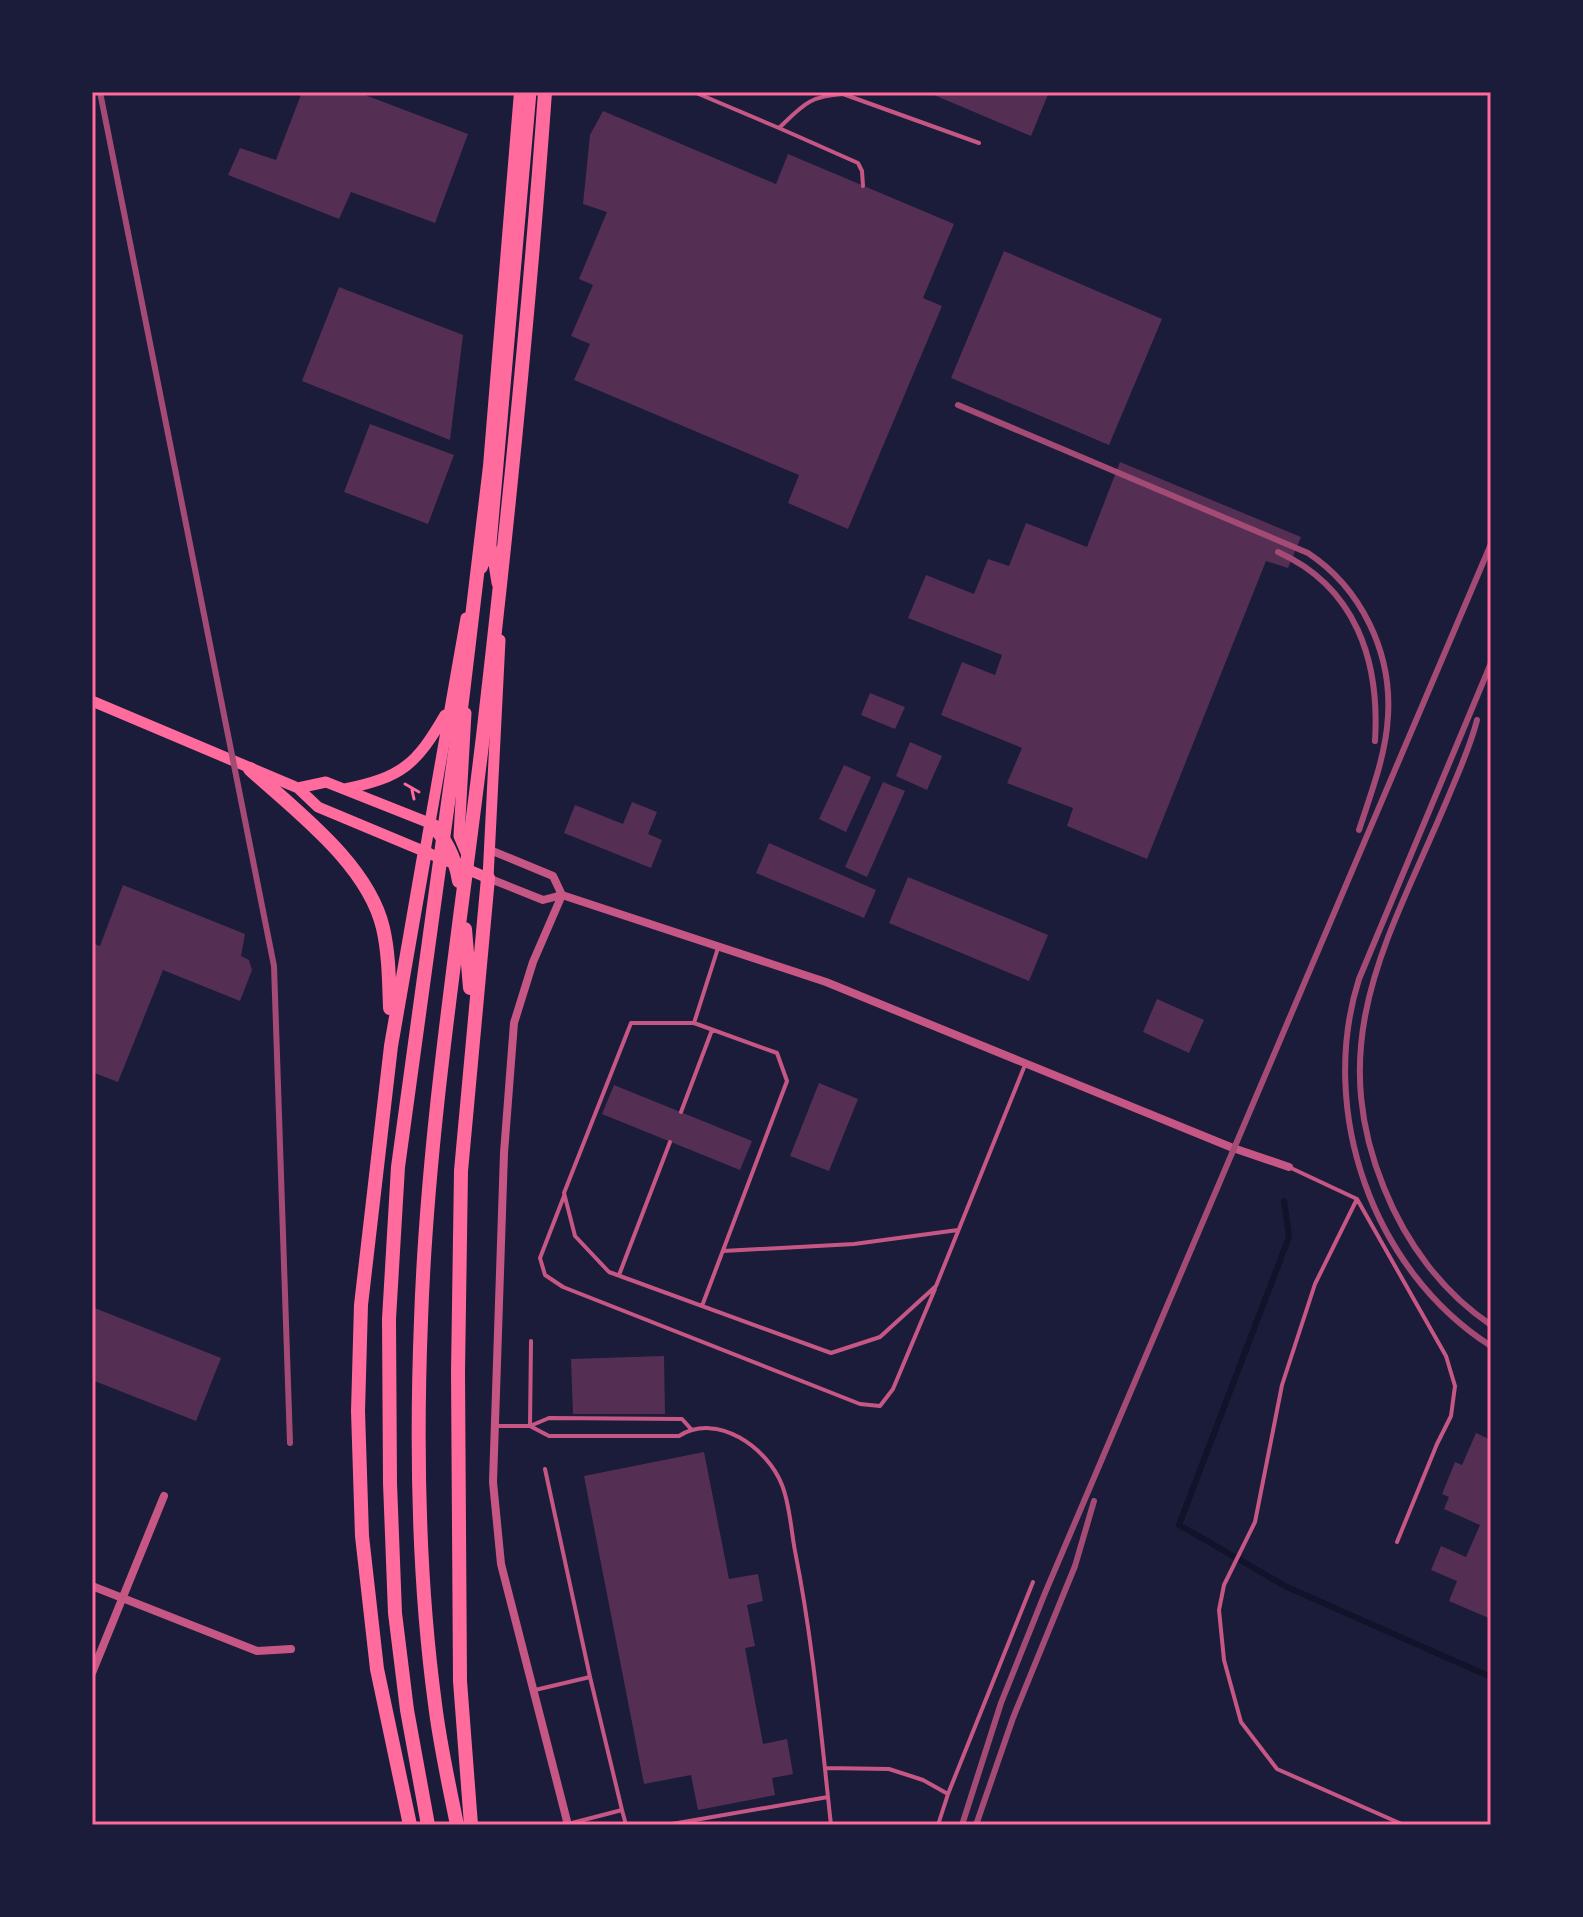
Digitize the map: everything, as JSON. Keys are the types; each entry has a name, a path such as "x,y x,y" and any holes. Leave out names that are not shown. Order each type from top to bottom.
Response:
{"highway":[{"path":"428,1825 407,1710 395,1613 389,1319 398,1167 462,701 490,466 521,92"},
{"path":"457,1825 435,1706 425,1610 419,1494 421,1320 429,1185 485,721 532,284 545,92"},
{"path":"250,769 307,820 347,862 369,891 383,928 391,1046"},
{"path":"430,823 449,847 456,864 464,910 473,1016"},
{"path":"410,1825 377,1669 362,1536 358,1411 361,1305 391,1046 425,851"},
{"path":"471,1825 460,1681 458,1372 461,1171 488,878"}],"main road":[{"path":"488,878 502,613 491,544 531,92"},
{"path":"425,851 467,609 491,544"},
{"path":"467,609 467,698 459,836 472,864 488,878"},
{"path":"92,701 298,788 318,807 488,878"},
{"path":"344,790 377,782 415,760 429,743 449,708"},
{"path":"298,788 326,782 490,850"}],"street":[{"path":"490,850 553,876 562,895 533,962 514,1023 504,1153 493,1482 501,1564 568,1824"},
{"path":"488,878 543,900 562,895 826,982 1233,1148 1289,1167"},
{"path":"92,1673 164,1496"},
{"path":"92,1586 257,1651 291,1649"}],"lane":[{"path":"694,92 858,163 863,186"},
{"path":"779,128 802,106 820,95 843,94 979,143"},
{"path":"694,1023 719,946"},
{"path":"702,1306 787,1081 777,1053 694,1023 631,1023 540,1258 545,1275 563,1287 860,1404 880,1406 893,1389 1025,1063"},
{"path":"681,1112 712,1030"},
{"path":"619,1275 670,1142"},
{"path":"1289,1167 1357,1199 1446,1356 1455,1386 1451,1416 1397,1542"},
{"path":"564,1193 575,1236 609,1272 831,1353 880,1337 936,1286"},
{"path":"1357,1199 1315,1284 1282,1385 1255,1522 1224,1585 1219,1610 1224,1660 1241,1722 1277,1769 1404,1825"},
{"path":"723,1251 854,1244 958,1230"},
{"path":"530,1426 531,1341"},
{"path":"495,1426 530,1426 549,1418 682,1419 691,1429"},
{"path":"530,1426 549,1436 679,1436 691,1429 715,1429 745,1439 765,1459 782,1485 806,1607 831,1825"},
{"path":"545,1469 626,1825"},
{"path":"938,1825 1033,1582"},
{"path":"534,1691 590,1677"},
{"path":"824,1768 889,1769 923,1780 948,1794"},
{"path":"666,1825 828,1797"},
{"path":"568,1824 622,1810"}],"path":[{"path":"402,782 412,790 422,792"},
{"path":"412,790 414,799"}],"building":[{"path":"302,92 357,92 468,134 435,223 351,192 339,219 228,175 240,148 276,160"},
{"path":"927,92 1049,92 1031,136"},
{"path":"603,111 776,184 788,154 954,224 923,298 942,306 848,529 788,503 799,475 574,380 590,344 571,336 593,285 579,279 607,212 583,204 590,135"},
{"path":"1004,251 1162,319 1109,445 951,378"},
{"path":"339,287 463,335 450,440 302,381"},
{"path":"370,424 454,455 428,524 344,492"},
{"path":"1120,462 1301,537 1288,568 1266,561 1147,859 1067,826 1073,808 1007,783 1022,748 941,715 962,662 995,675 1002,655 908,618 926,575 974,594 988,559 1009,566 1026,523 1087,547"},
{"path":"870,693 905,707 895,729 861,715"},
{"path":"910,742 942,756 927,790 896,776"},
{"path":"844,765 871,777 846,832 819,819"},
{"path":"883,782 905,791 867,877 845,867"},
{"path":"632,802 657,812 648,834 662,840 651,868 564,833 575,805 623,824"},
{"path":"769,843 876,890 864,918 756,873"},
{"path":"908,877 1048,935 1029,981 889,923"},
{"path":"123,885 245,934 241,956 249,960 252,970 240,1001 163,970 118,1082 92,1072 92,943 100,946"},
{"path":"1157,999 1204,1020 1189,1053 1143,1032"},
{"path":"819,1083 858,1099 829,1171 790,1156"},
{"path":"614,1085 752,1141 740,1170 602,1114"},
{"path":"92,1307 221,1358 196,1421 92,1380"},
{"path":"664,1356 665,1414 573,1414 571,1359"},
{"path":"1476,1433 1491,1440 1491,1619 1449,1601 1457,1581 1431,1570 1441,1546 1466,1557 1480,1525 1444,1509 1449,1497 1442,1494 1455,1462 1462,1465"},
{"path":"704,1452 729,1579 758,1574 763,1601 747,1605 755,1646 745,1648 763,1744 787,1739 793,1774 772,1778 775,1795 698,1810 691,1775 644,1784 584,1476"}],"waterway":[{"path":"1284,1201 1289,1237 1179,1525 1287,1587 1491,1677"}],"railway":[{"path":"100,92 274,966 290,1443"},
{"path":"958,405 1308,553 1327,567 1358,603 1369,624 1385,668 1388,692 1384,745 1359,830"},
{"path":"962,1825 1001,1703 1045,1593 1491,544"},
{"path":"1278,552 1305,567 1327,585 1358,630 1373,683 1375,741"},
{"path":"1491,663 1359,979 1348,1030 1345,1081 1351,1133 1365,1184 1386,1232 1415,1276 1450,1314 1491,1346"},
{"path":"1477,720 1464,760 1386,943 1371,989 1362,1035 1360,1083 1367,1134 1384,1188 1403,1228 1441,1282 1491,1325"},
{"path":"976,1825 1013,1718 1075,1566 1094,1501"}]}
